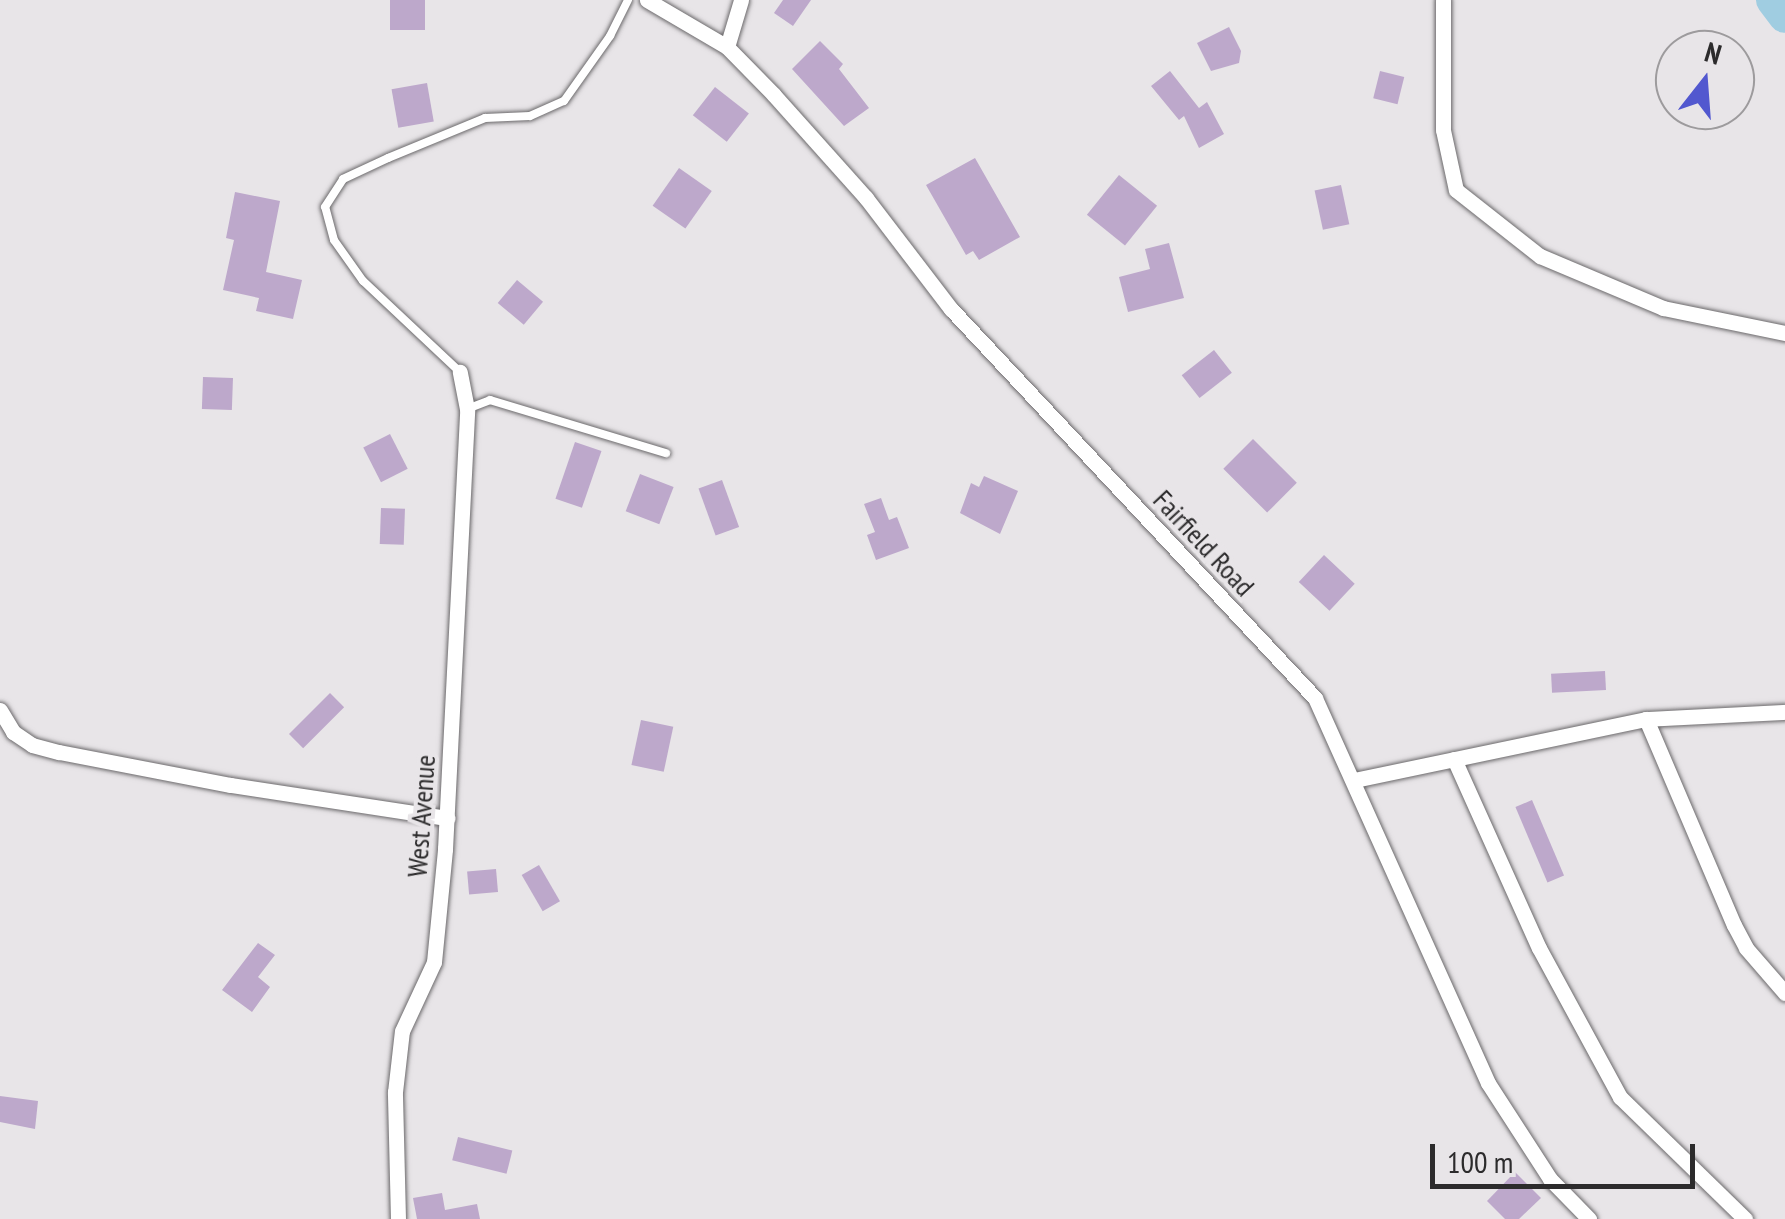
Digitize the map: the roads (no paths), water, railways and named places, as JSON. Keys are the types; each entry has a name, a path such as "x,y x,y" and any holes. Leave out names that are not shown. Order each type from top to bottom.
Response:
{"street":[{"name":"Fairfield Road","path":"647,0 726,48 866,198 951,309 1315,698 1488,1084 1550,1179 1588,1219"},
{"path":"726,48 742,0"},
{"path":"1442,0 1443,130 1456,190 1540,256 1662,308 1785,333"},
{"name":"West Avenue","path":"398,1219 395,1092 402,1031 434,962 448,818 467,408 460,372"},
{"path":"0,710 13,732 32,745 58,752 231,785 448,818"},
{"path":"1354,780 1646,719 1785,712"},
{"path":"1646,719 1734,925 1746,948 1785,993"},
{"path":"1454,759 1539,948 1620,1097 1745,1219"}],"lane":[{"path":"460,372 363,281 334,240 325,206 343,179 388,158 485,118 530,116 564,102 610,36 628,0"},
{"path":"467,408 490,400 666,453"}],"waterway":[{"path":"1772,0 1785,17"}]}
